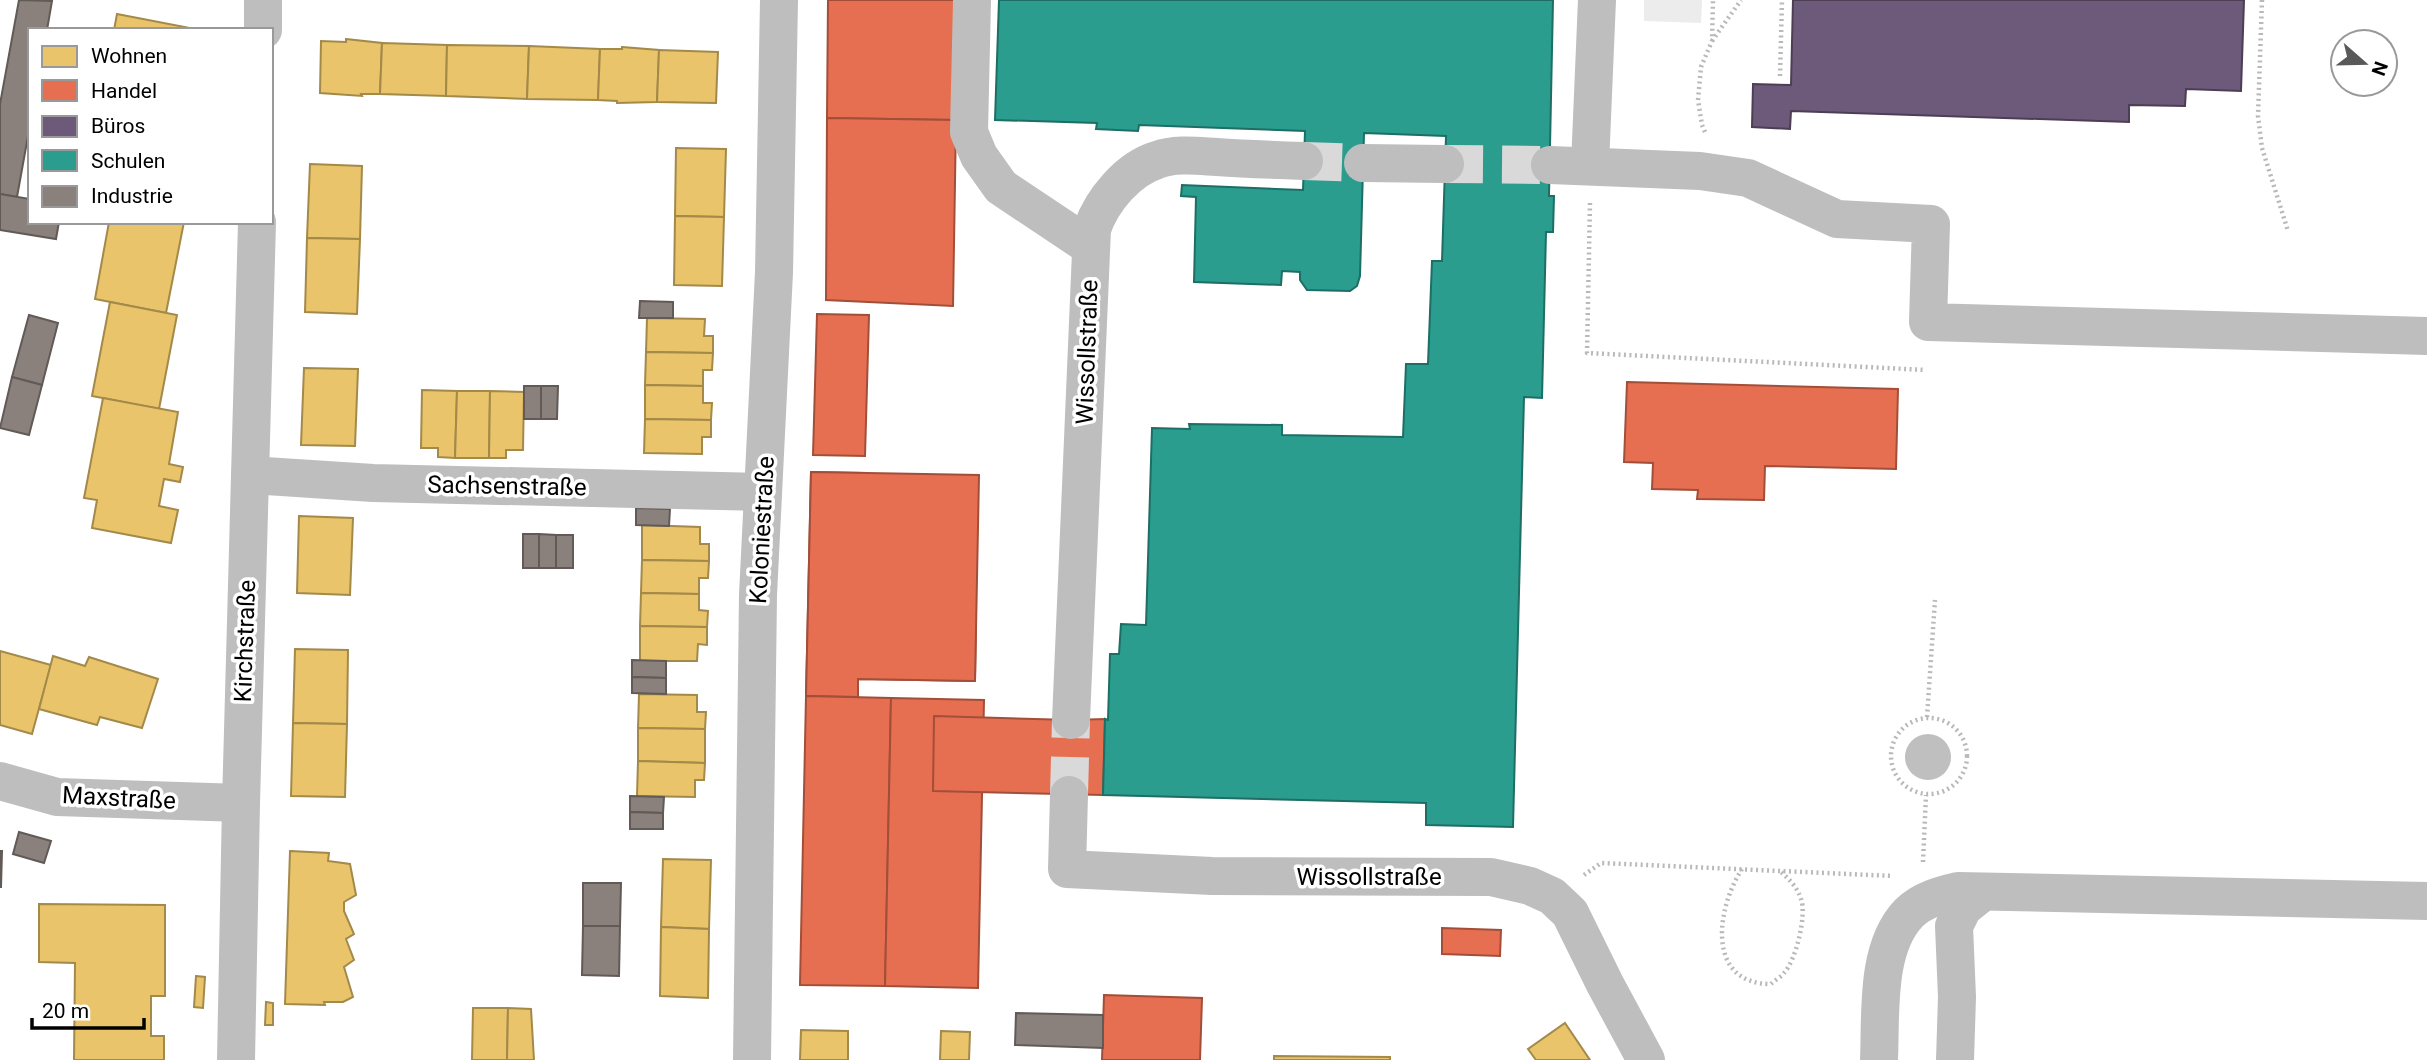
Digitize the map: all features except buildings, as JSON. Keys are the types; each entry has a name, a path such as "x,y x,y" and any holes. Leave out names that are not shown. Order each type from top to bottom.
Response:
{"street":[{"path":"263,0 263,28"},
{"path":"768,0 779,0"},
{"name":"Koloniestraße","path":"752,1060 758,608 774,272 779,0"},
{"path":"972,0 969,132 979,156 1001,187 1091,247"},
{"path":"1590,165 1597,0"},
{"name":"Wissollstraße","path":"1071,720 1091,247 1092,229 1097,213 1123,182 1140,167 1159,159 1182,156 1304,161"},
{"path":"1363,163 1445,164"},
{"path":"1550,165 1700,171 1748,178 1837,219 1931,224 1928,322 2427,336"},
{"name":"Kirchstraße","path":"236,1060 257,224"},
{"name":"Sachsenstraße","path":"250,475 373,483 764,492"},
{"name":"Maxstraße","path":"0,781 57,797 241,803"},
{"name":"Wissollstraße","path":"1069,795 1067,869 1212,876 1491,877 1530,886 1552,896 1570,913 1646,1060"},
{"path":"1879,1060 1882,980 1886,959 1898,928 1910,912 1936,896 1958,891 2427,901"},
{"path":"1955,1060 1957,997 1954,926 1963,908 1983,892"}],"path":[{"path":"1712,41 1713,0"},
{"path":"1707,137 1698,100 1701,67 1712,41 1741,0"},
{"path":"1780,76 1782,0"},
{"path":"2262,0 2258,116 2262,148 2288,231"},
{"path":"1590,165 1587,353 1926,370"},
{"path":"1927,717 1935,600"},
{"path":"1927,717 1948,723 1958,732 1966,745 1967,757 1965,768 1948,790 1926,795 1910,790 1896,777 1890,759 1894,740 1905,726 1927,717"},
{"path":"1923,863 1926,795"},
{"path":"1552,896 1601,863 1894,876"},
{"path":"1742,869 1724,906 1721,923 1724,946 1731,964 1740,978 1757,984 1771,984 1785,972 1795,952 1803,916 1798,892 1793,883 1780,872"}],"shaded area":[{"path":"1644,0 1702,0 1701,23 1644,21"},
{"path":"1928,734 1944,741 1951,757 1944,773 1928,780 1912,773 1905,757 1912,741"}],"tunnel":[{"path":"1304,161 1363,163"},
{"path":"1445,164 1550,165"},
{"path":"1069,795 1071,720"}]}
